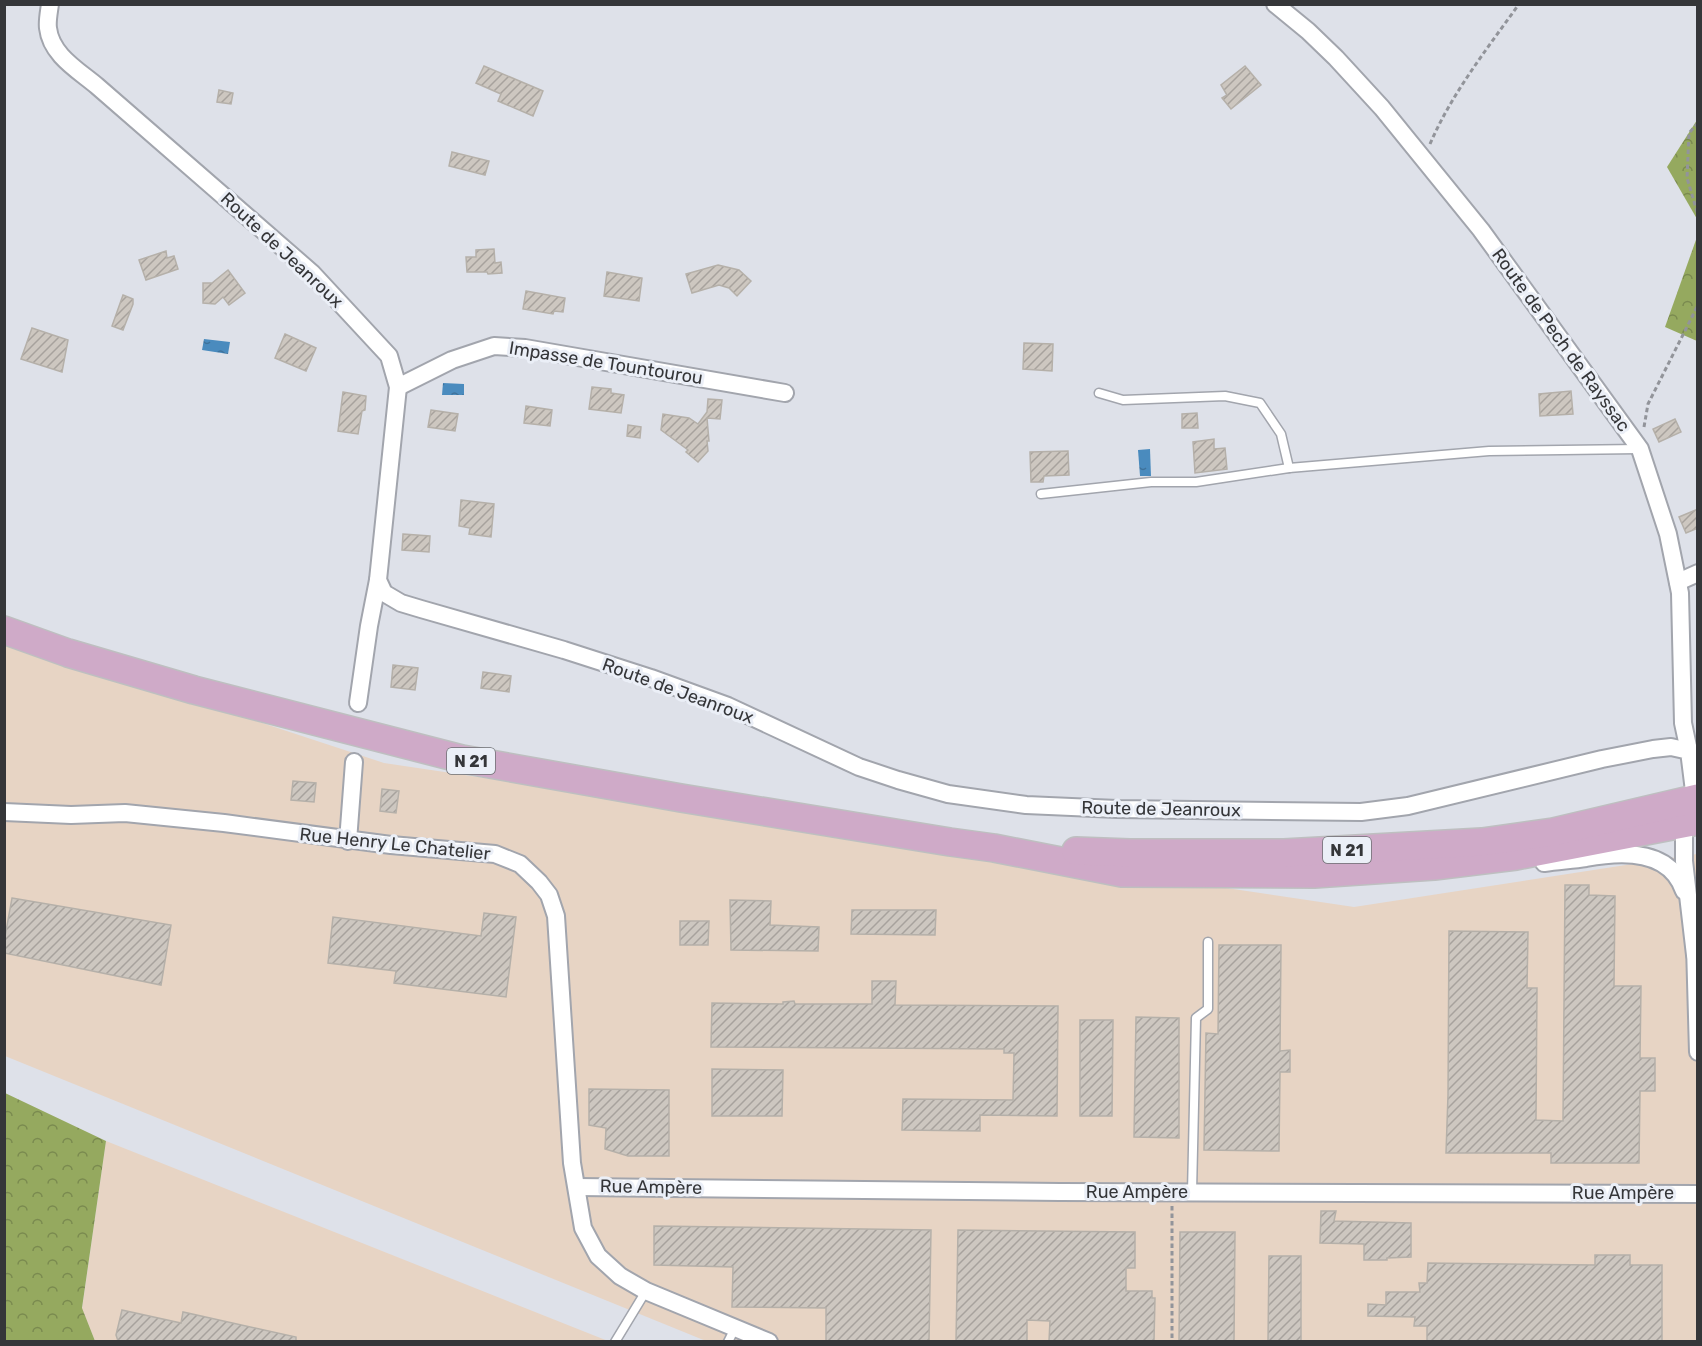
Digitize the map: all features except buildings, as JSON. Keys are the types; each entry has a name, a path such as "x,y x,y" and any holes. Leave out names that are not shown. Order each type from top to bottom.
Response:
{"main road":[{"name":"N 21","path":"4,630 68,653 194,690 462,759 693,800 994,848 1122,873 1314,874 1385,870 1516,856 1694,811"},
{"name":"N 21","path":"994,848 1130,853 1284,854 1482,842 1694,811"}],"street":[{"name":"Route de Jeanroux","path":"50,4 48,27 51,40 61,56 312,273 389,356 398,387 378,580 384,593 401,603 564,650 651,678 728,706 859,767 948,794 1026,805 1117,809 1361,812 1408,806 1602,759 1653,749 1671,747 1695,751"},
{"name":"Route de Pech de Rayssac","path":"1275,4 1336,58 1382,108 1481,230 1640,449 1668,534 1680,593 1683,723 1695,751"},
{"name":"Impasse de Tountourou","path":"398,387 452,360 494,346 525,348 785,393"},
{"path":"1677,582 1698,573"},
{"path":"358,703 378,580"},
{"path":"1695,751 1694,811 1684,861 1695,955"},
{"path":"348,841 354,762"},
{"name":"Rue Henry Le Chatelier","path":"4,812 71,815 125,813 224,823 348,841 495,854 520,864 549,895 556,916 572,1163 583,1228 598,1256 620,1276 646,1292 731,1335 769,1341"},
{"path":"1385,870 1400,876 1419,875 1510,867 1607,854 1642,855 1674,871 1681,881 1687,902 1695,955"},
{"path":"1698,900 1695,955 1698,1052"},
{"name":"Rue Ampère","path":"577,1187 1698,1194"}],"lane":[{"path":"1099,393 1123,400 1225,396 1260,403 1281,434 1288,468"},
{"path":"1041,494 1151,482 1197,482 1288,468 1489,451 1640,449"},
{"path":"1192,1192 1196,1018 1208,1009 1208,942"},
{"path":"615,1341 646,1292"}],"path":[{"path":"1423,159 1440,120 1469,74 1519,4"},
{"path":"1698,123 1689,133 1687,178 1698,215"},
{"path":"1640,449 1648,404 1698,305"},
{"path":"1172,1192 1172,1341"}],"shaded area":[{"path":"4,638 384,763 1354,907 1697,854 1697,1341 706,1341 5,1056"},
{"path":"106,1141 608,1341 95,1341 82,1309"}],"green space":[{"path":"1697,120 1697,219 1667,167"},
{"path":"1697,237 1698,341 1665,327"},
{"path":"5,1093 106,1141 82,1308 95,1341 5,1341"}],"water":[{"path":"204,339 230,342 228,354 202,350"},
{"path":"443,383 464,384 464,395 442,395"},
{"path":"1150,449 1151,476 1140,476 1138,450"}]}
